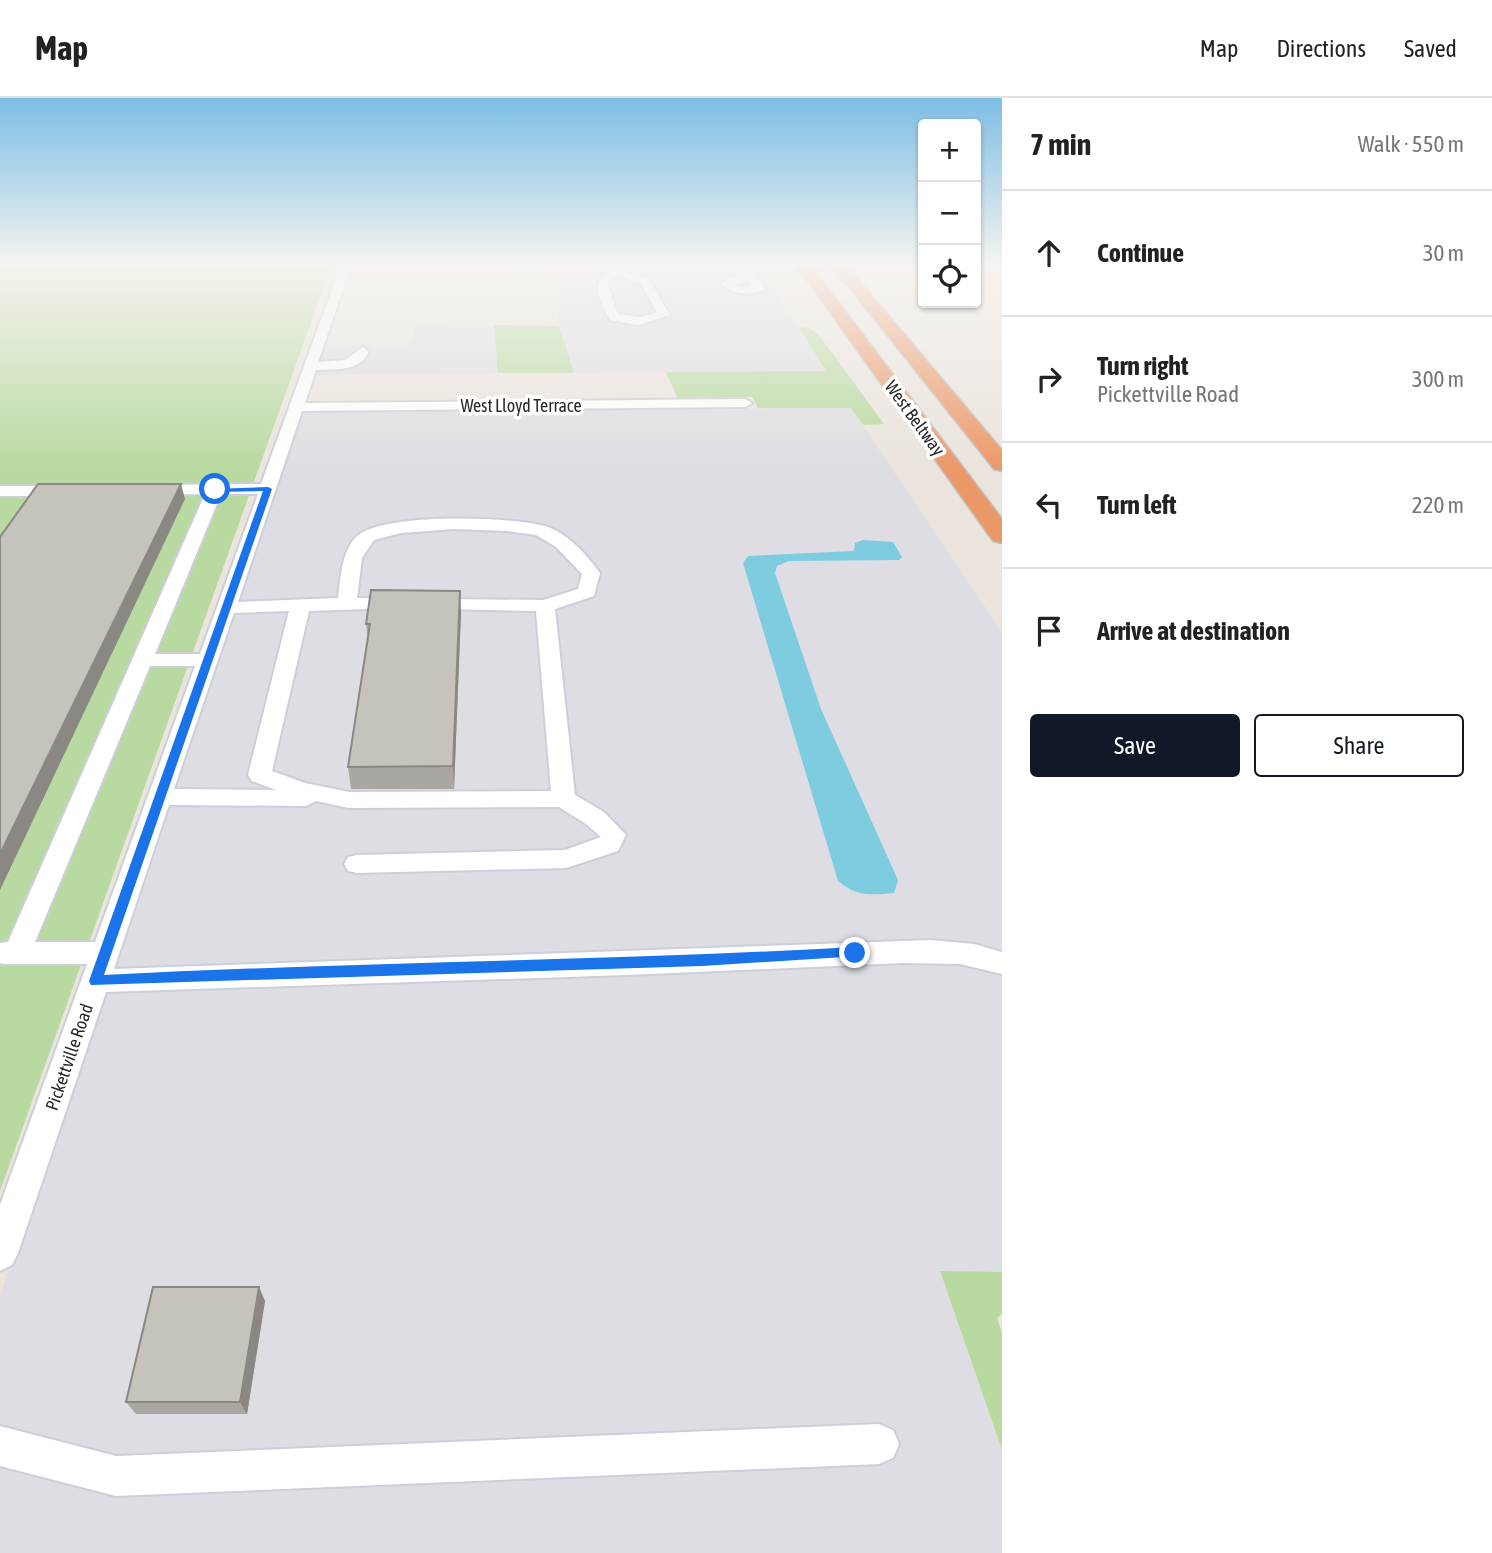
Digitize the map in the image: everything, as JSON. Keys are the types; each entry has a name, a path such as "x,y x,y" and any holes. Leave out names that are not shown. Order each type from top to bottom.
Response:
{"highway":[{"name":"West Beltway","path":"853,333 1002,536"},
{"name":"West Beltway","path":"897,333 1002,464"}],"street":[{"name":"Pickettville Road","path":"0,1253 322,333"},
{"path":"310,367 348,364 360,358 363,351"},
{"name":"West Lloyd Terrace","path":"297,407 745,403"},
{"path":"105,953 8,953 142,660 215,489"},
{"path":"135,490 268,489"},
{"path":"0,491 81,491"},
{"path":"226,608 459,603 544,606 587,592 591,573 544,531 513,525 387,529 367,536 354,554 347,605"},
{"path":"544,606 564,800"},
{"path":"300,607 260,775 301,790 341,799"},
{"path":"142,660 208,660"},
{"path":"160,797 564,800 595,818 614,835 609,845 566,859 357,864"},
{"path":"96,981 880,952 969,953 1002,963"},
{"path":"0,1446 116,1476 878,1444"}],"shaded area":[{"path":"414,333 495,333 498,373 314,375 324,345 410,345"},
{"path":"561,333 802,333 827,371 574,373"},
{"path":"851,408 1002,632 1002,1272 940,1272 1002,1450 1002,1553 0,1553 0,1296 303,409"}],"green space":[{"path":"0,333 307,333 0,1191"},
{"path":"495,333 561,333 574,373 498,373"},
{"path":"803,333 819,335 884,424 863,425 851,408 758,408 752,397 678,399 666,372 826,371"},
{"path":"940,1271 1002,1272 1002,1314 997,1318 1002,1333 1002,1450"}],"water":[{"path":"863,540 893,542 902,557 899,560 789,561 777,566 775,573 821,709 898,880 894,893 864,894 838,881 743,563 748,556 854,551 855,543"}],"building":[{"path":"38,484 181,484 0,854 0,537"},
{"path":"371,590 460,591 453,766 348,767 370,624 366,624"},
{"path":"153,1287 259,1287 240,1402 126,1402"}],"route":[{"path":"215,489 268,489 96,981 237,973 702,961 855,953"}]}
